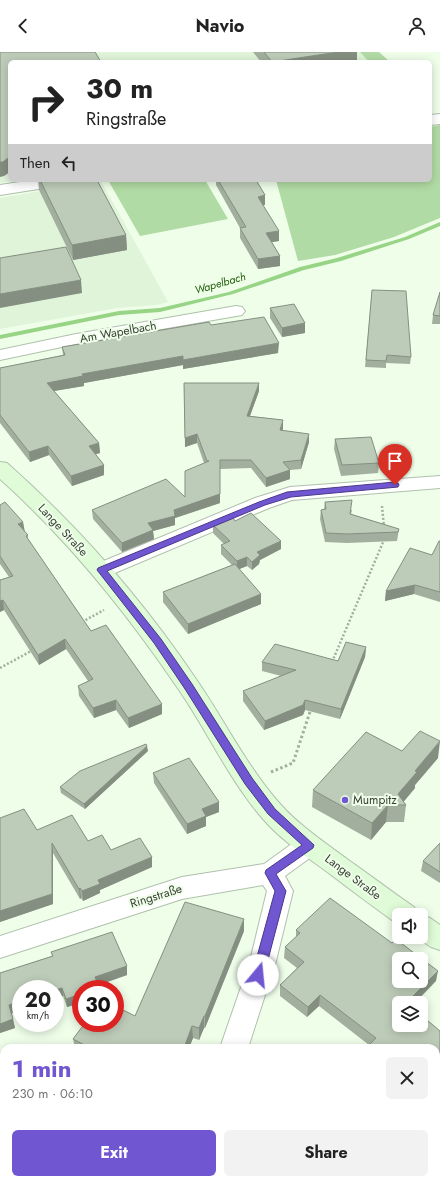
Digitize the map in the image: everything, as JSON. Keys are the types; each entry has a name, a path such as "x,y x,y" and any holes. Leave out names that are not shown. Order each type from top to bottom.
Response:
{"main road":[{"name":"Lange Straße","path":"0,468 35,500 102,570 125,598 150,630 189,686 248,781 272,811 309,845 395,908"},
{"path":"428,931 440,939"}],"street":[{"path":"0,190 51,182"},
{"name":"Am Wapelbach","path":"0,354 83,338 236,312"},
{"path":"102,570 262,504 290,494 440,482"},
{"name":"Ringstraße","path":"0,947 182,888 270,873 309,845"},
{"path":"235,1044 263,961 280,891 270,873"}],"path":[{"path":"380,486 384,531"},
{"path":"330,666 368,580 384,538"},
{"path":"82,623 125,598"},
{"path":"0,668 34,649"},
{"path":"248,781 293,763 314,703"}],"shaded area":[{"path":"0,52 360,52 367,60 8,60 8,182 0,183"},
{"path":"102,182 168,302 156,305 117,308 0,329 0,198"}],"green space":[{"path":"360,52 379,52 388,60 367,60"},
{"path":"440,125 440,218 394,237 335,255 298,261 277,182 432,182 432,127"},
{"path":"109,182 206,182 228,219 140,236"}],"building":[{"path":"0,52 95,52 100,60 8,60 8,158 3,162 0,162"},
{"path":"264,52 338,52 285,60 270,60"},
{"path":"41,182 98,182 126,235 72,245"},
{"path":"219,182 257,182 265,195 258,197 279,231 266,233 280,256 258,259 240,228 246,227"},
{"path":"66,247 81,280 0,294 0,258"},
{"path":"372,290 406,291 411,357 387,355 386,361 366,360"},
{"path":"440,292 440,316 433,315"},
{"path":"294,304 305,323 282,328 270,308"},
{"path":"264,317 279,343 183,360 183,356 82,374 83,376 47,383 99,443 89,446 104,465 71,476 48,446 29,452 0,415 0,368 65,355 62,347 209,322 211,325"},
{"path":"184,383 259,383 247,416 283,420 280,430 309,434 301,460 283,462 290,470 266,478 251,460 220,460 220,494 174,510 175,516 148,523 153,530 122,543 92,510 166,479 185,497 185,471 209,461 207,461 197,434 185,438"},
{"path":"371,437 379,463 342,465 335,439"},
{"path":"352,500 350,514 399,529 398,532 347,534 326,533 321,510 326,509 325,502"},
{"path":"5,502 23,522 18,524 28,535 26,536 91,631 106,625 162,704 128,718 116,700 93,708 78,686 93,679 65,639 38,655 3,600 0,601 0,580 13,576 0,556 0,505"},
{"path":"251,513 281,541 257,552 260,555 252,562 247,557 237,561 221,545 230,541 213,525 232,516 235,521"},
{"path":"439,541 440,592 415,585 386,591 410,548 432,555"},
{"path":"235,564 261,594 188,624 163,592"},
{"path":"346,642 366,647 341,709 305,700 303,705 265,721 243,691 296,670 262,662 275,644 338,661"},
{"path":"420,731 440,741 415,771 417,772 398,794 406,805 388,805 372,823 313,790 366,732 402,751"},
{"path":"146,744 147,746 84,804 60,787 80,771"},
{"path":"189,758 219,802 202,809 206,816 187,824 153,773"},
{"path":"24,809 37,830 72,815 88,841 102,835 111,850 140,838 152,857 98,880 100,884 82,891 80,888 79,889 52,843 52,894 0,911 0,818"},
{"path":"440,843 440,872 423,861"},
{"path":"330,898 392,944 402,944 413,952 392,952 392,988 421,988 413,996 392,996 392,1032 428,1032 428,1021 440,1031 440,1044 370,1044 376,1038 320,995 308,1007 280,985 304,962 285,947 300,933 296,930"},
{"path":"185,902 244,919 205,1016 199,1028 192,1026 185,1044 82,1044 73,1039 78,1032 124,1032 124,1010 135,1016"},
{"path":"112,932 127,966 95,977 96,980 72,980 72,997 66,999 64,994 64,980 12,980 12,1004 9,1005 12,1019 0,1024 0,973 53,956 51,952"},
{"path":"428,963 438,971 428,981"}],"waterway":[{"name":"Wapelbach","path":"0,337 119,313 160,310 231,293 302,268 339,260 407,238 440,224"}],"place":[{"name":"Mumpitz","path":"345,800"}],"route":[{"path":"258,975 263,961 280,891 270,873 309,845 280,820 248,781 189,686 150,630 102,570 262,504 290,494 395,485"}]}
